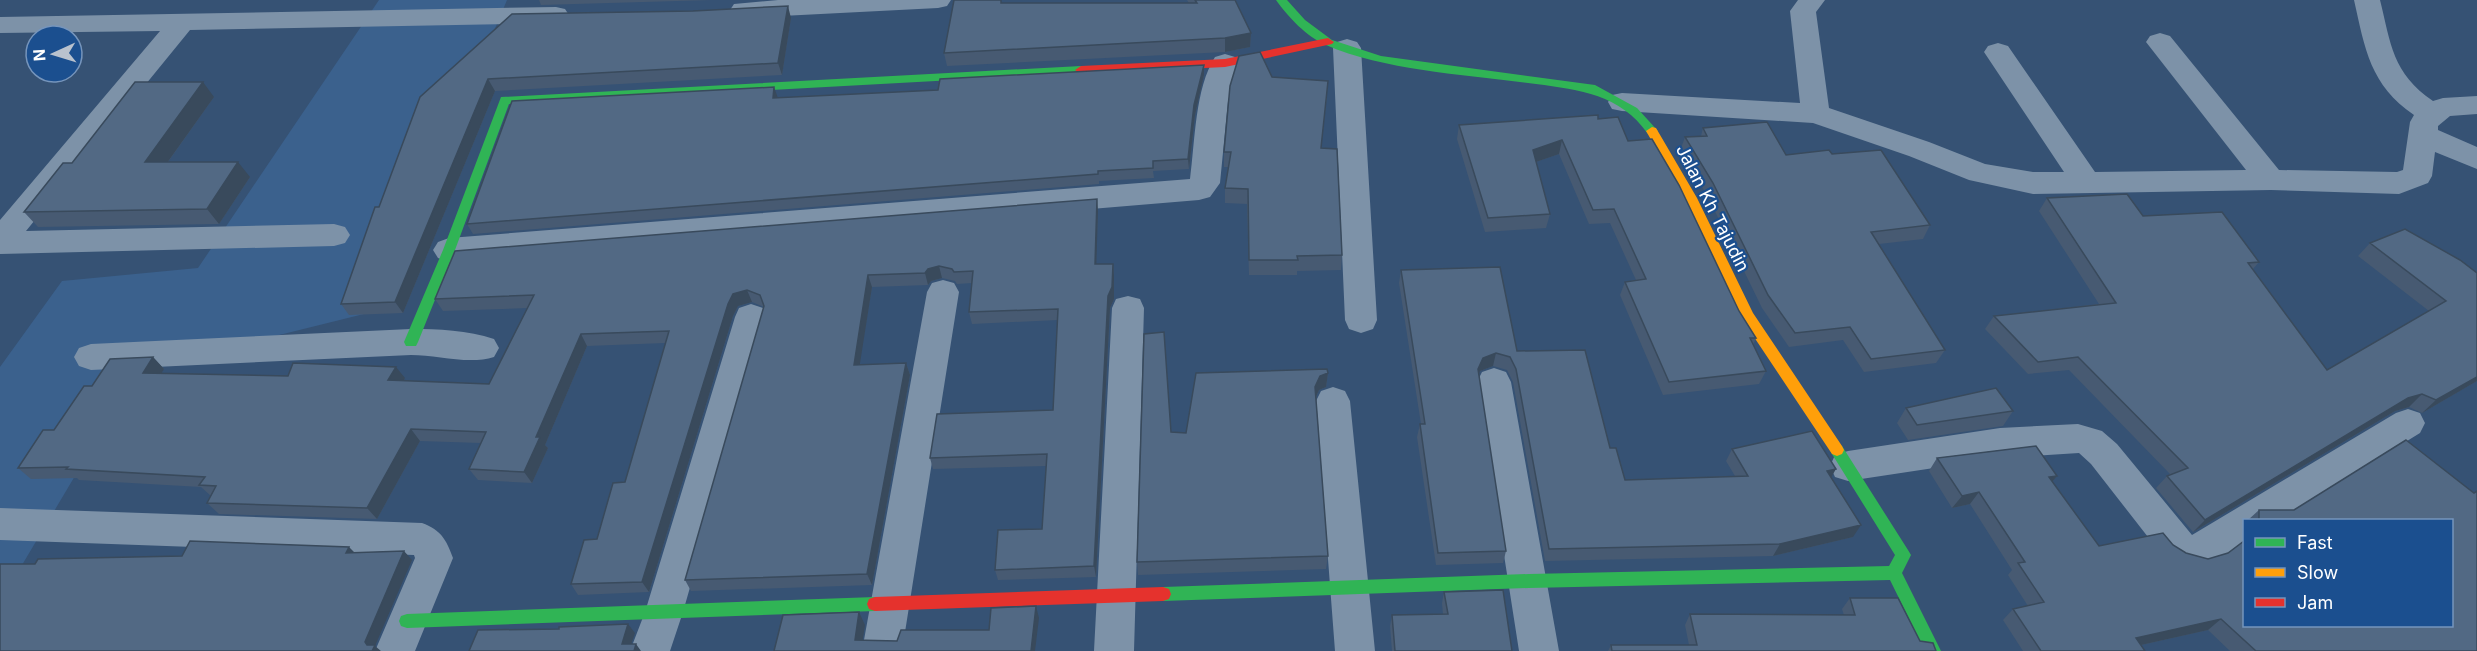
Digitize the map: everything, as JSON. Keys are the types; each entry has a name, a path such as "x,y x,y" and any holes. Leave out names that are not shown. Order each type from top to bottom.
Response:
{"street":[{"path":"46,24 67,0"},
{"path":"720,11 938,0"},
{"name":"Jalan Kh Tajudin","path":"1281,0 1312,32 1338,45 1380,59 1591,88 1622,102 1646,121 1691,198 1746,315 1848,466 1903,555 1894,573"},
{"path":"1812,0 1803,11 1815,114"},
{"path":"2367,0 2384,66 2429,125 2477,159"},
{"path":"46,24 183,21 288,10 426,17 537,8 581,14"},
{"path":"0,242 183,21"},
{"path":"0,25 24,24"},
{"path":"2160,42 2271,180"},
{"path":"411,342 449,250 505,100 1225,63 1338,45 1361,320"},
{"path":"1998,52 2086,181"},
{"path":"449,250 1199,189 1205,183 1214,100 1225,63"},
{"path":"1622,102 1815,114 1980,172 2033,183 2271,180 2399,183 2417,176 2429,125 2443,107 2477,105"},
{"path":"0,242 334,236"},
{"path":"882,651 943,292"},
{"path":"1114,651 1128,308"},
{"path":"650,651 664,612 751,317"},
{"path":"91,357 411,342 433,342 482,348"},
{"path":"1494,382 1539,651"},
{"path":"1333,402 1354,651"},
{"path":"2251,519 2408,423"},
{"path":"1848,466 2000,443 2078,438 2090,441 2104,454 2175,544 2187,553 2194,554 2243,524"},
{"path":"0,524 422,539 430,546 434,558 401,636 664,612 1529,581 1894,573 1933,651"}],"water":[{"path":"379,0 507,0 376,311 138,370 0,602 0,367 62,281 198,268"}],"building":[{"path":"954,0 1001,0 1001,3 1197,3 1195,0 1235,0 1251,33 1225,38 944,53"},
{"path":"788,6 778,63 488,79 395,302 341,304 375,207 379,207 420,97 512,14 693,11"},
{"path":"1260,52 1272,77 1328,81 1321,148 1337,149 1342,255 1297,256 1298,260 1249,260 1248,189 1225,188 1231,152 1224,152 1230,86 1239,56"},
{"path":"1204,65 1194,105 1188,159 1153,161 1153,168 467,224 512,101 774,87 773,98 938,90 940,79"},
{"path":"135,82 203,82 145,162 238,162 207,209 24,212 63,163 72,163"},
{"path":"1598,115 1598,119 1618,117 1628,141 1652,139 1679,185 1739,311 1756,338 1750,338 1766,371 1669,382 1625,282 1646,279 1614,209 1593,210 1562,140 1533,150 1550,214 1488,218 1459,125"},
{"path":"1767,122 1786,155 1829,150 1832,154 1881,150 1930,225 1871,232 1945,350 1871,359 1850,327 1795,333 1768,295 1713,183 1685,137 1707,136 1703,128"},
{"path":"2127,194 2143,216 2222,212 2259,262 2248,263 2327,370 2446,301 2370,243 2405,229 2460,260 2477,273 2477,377 2436,400 2422,394 2408,398 2205,520 2167,476 2188,468 2078,357 2038,362 1994,316 2116,303 2047,198"},
{"path":"1097,199 1095,264 1113,264 1112,287 1108,296 1094,566 995,570 998,530 1042,529 1047,454 930,458 937,414 1053,410 1058,309 969,312 973,271 954,272 952,269 939,266 928,269 925,273 868,275 854,365 906,363 867,574 685,580 764,306 760,295 747,290 733,294 728,304 642,582 571,584 584,540 597,539 613,483 625,482 669,331 581,334 536,437 540,437 524,472 469,469 486,432 411,429 367,508 207,503 216,486 199,485 205,477 66,469 68,467 18,468 43,430 54,430 84,386 92,386 110,359 153,357 143,373 288,376 293,363 396,367 388,380 489,384 534,295 435,299 455,251"},
{"path":"1500,267 1517,351 1585,350 1610,448 1616,448 1625,480 1748,476 1732,449 1812,431 1836,469 1827,471 1861,525 1780,544 1549,549 1516,369 1510,357 1496,353 1483,358 1478,369 1506,551 1438,553 1420,424 1425,424 1401,270"},
{"path":"1164,332 1171,432 1186,433 1196,373 1327,369 1328,373 1320,376 1315,387 1328,556 1137,562 1144,334"},
{"path":"1996,388 2013,411 1917,425 1906,408"},
{"path":"2406,440 2474,493 2477,491 2477,651 2256,651 2221,619 2136,638 2145,651 2041,651 2013,609 2044,602 2018,563 2025,562 1979,492 1962,496 1937,458 2036,446 2057,476 2049,477 2099,546 2163,533 2173,545 2186,553 2208,559 2228,553 2243,542 2243,627 2453,627 2453,519 2259,519 2259,510 2294,510"},
{"path":"190,541 349,547 346,553 404,551 365,642 367,645 375,645 372,651 0,651 0,564 35,564 38,559 182,556"},
{"path":"1503,590 1512,651 1395,651 1392,615 1448,614 1444,592"},
{"path":"1850,598 1898,598 1920,641 1933,643 1936,651 1612,651 1611,645 1697,645 1690,614 1855,615"},
{"path":"1036,606 1031,651 774,651 783,615 859,612 855,640 897,641 901,630 989,630 991,608"},
{"path":"628,624 622,644 636,644 634,651 469,651 478,630 559,629 559,627"}],"traffic: fast":[{"path":"1281,0 1301,22 1328,42 1380,59 1591,88 1633,111 1647,123 1652,131"},
{"path":"411,342 449,250 505,100 1081,70"},
{"path":"1837,450 1903,555 1894,573 1933,651"},
{"path":"1163,594 1529,581 1894,573"},
{"path":"407,621 875,604"}],"traffic: slow":[{"path":"1652,131 1691,198 1747,315 1837,450"}],"traffic: jam":[{"path":"1081,70 1225,63 1328,42"},
{"path":"875,604 1163,594"}]}
